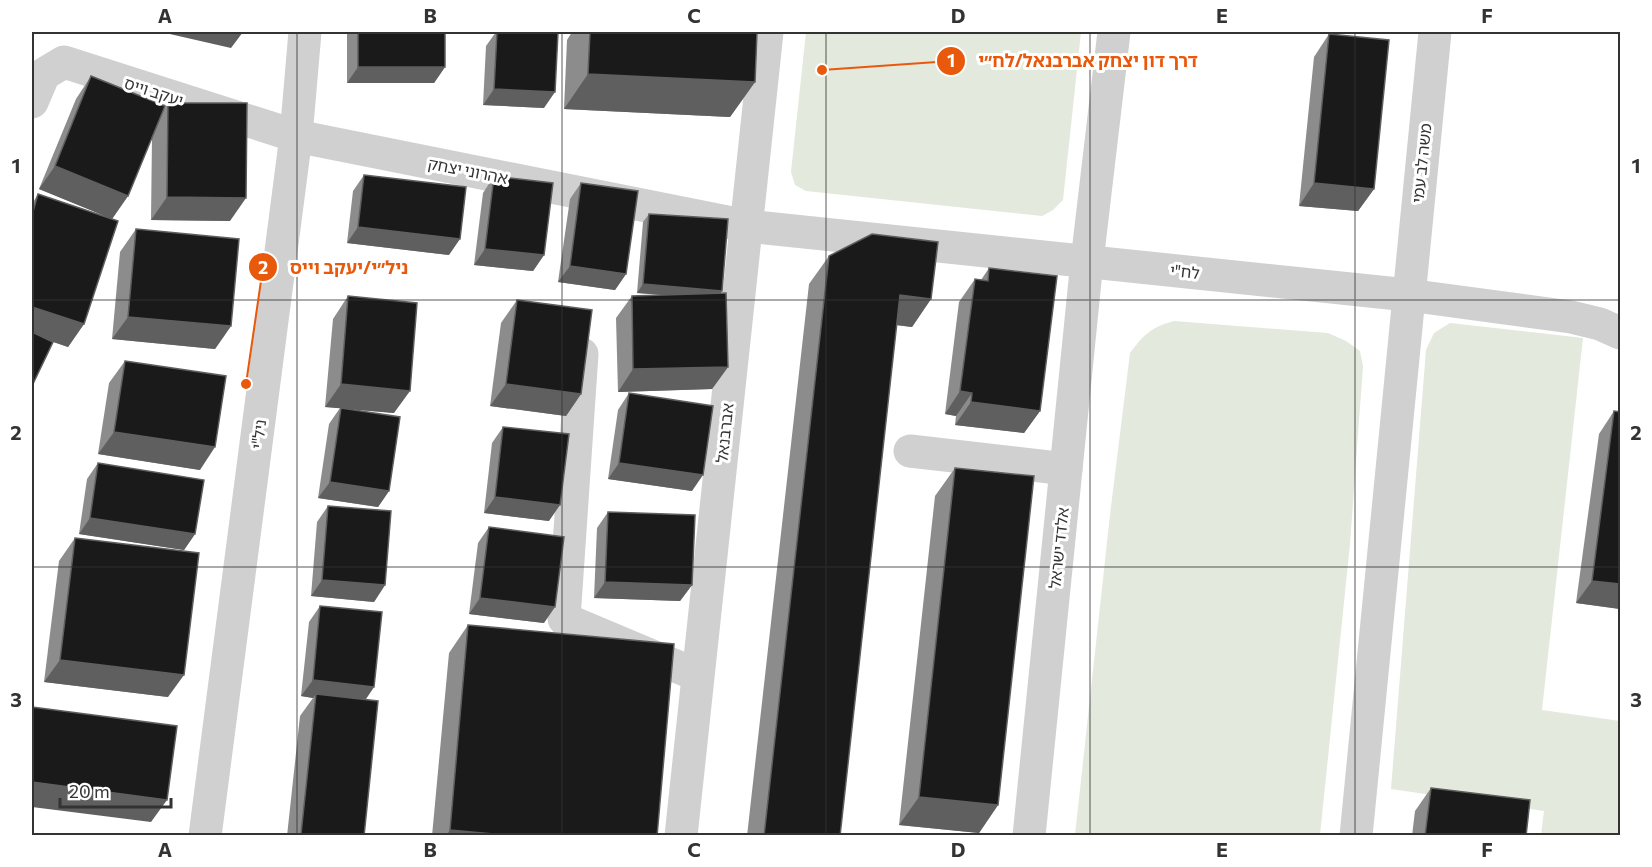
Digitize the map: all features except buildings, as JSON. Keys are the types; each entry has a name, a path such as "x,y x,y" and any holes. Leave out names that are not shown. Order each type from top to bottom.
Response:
{"street":[{"name":"ניל\"י","path":"205,836 296,136 305,32"},
{"name":"אברבנאל","path":"681,836 767,32"},
{"path":"1087,261 1114,32"},
{"name":"משה לב עמי","path":"1408,295 1434,32"},
{"name":"יעקב וייס","path":"32,102 44,74 64,62 296,136"},
{"name":"אהרוני יצחק","path":"296,136 747,226"},
{"name":"לח\"י","path":"747,226 1408,295 1570,317 1600,324 1620,333"},
{"name":"אלדד ישראל","path":"1029,836 1087,261"},
{"path":"1356,836 1408,295"},
{"path":"584,325 564,619 698,675"},
{"path":"910,450 1066,469"}],"shaded area":[{"path":"806,32 1081,32 1063,200 1053,210 1042,216 806,191 795,185 791,172"},
{"path":"1174,321 1328,333 1346,341 1360,351 1363,366 1350,544 1320,835 1075,835 1130,353 1149,332"},
{"path":"1450,323 1583,338 1542,710 1620,721 1620,835 1541,835 1544,811 1391,789 1426,350 1434,333"}],"place":[{"name":"דרך דון יצחק אברבנאל/לח״י","path":"822,70"},
{"name":"ניל״י/יעקב וייס","path":"246,384"}]}
